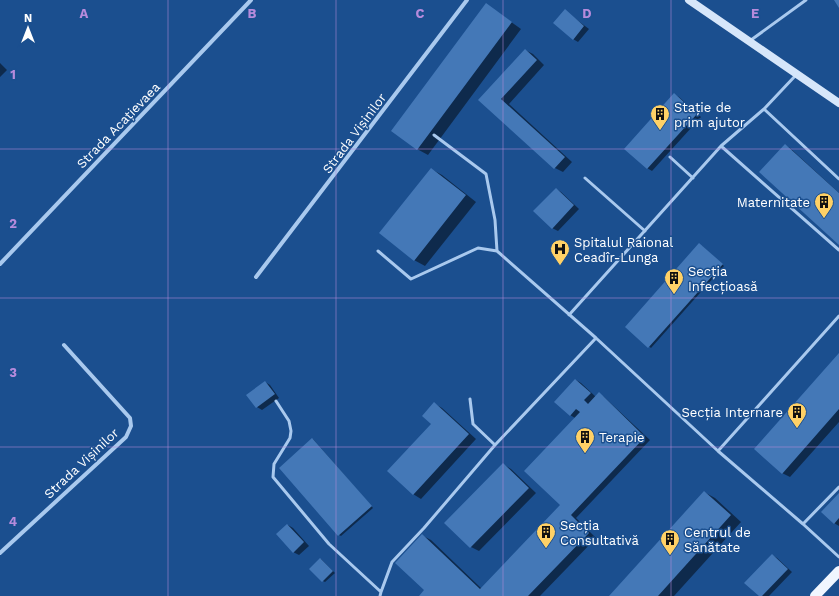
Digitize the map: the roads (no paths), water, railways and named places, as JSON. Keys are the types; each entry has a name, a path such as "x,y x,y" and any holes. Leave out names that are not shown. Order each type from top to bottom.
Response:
{"main road":[{"path":"690,0 839,103"},
{"path":"816,596 839,571"}],"street":[{"name":"Strada Acațievaea","path":"0,264 251,0"},
{"name":"Strada Vișinilor","path":"256,277 467,0"},
{"name":"Strada Vișinilor","path":"0,553 126,436 131,426 130,418 64,345"}],"lane":[{"path":"750,42 806,0"},
{"path":"569,315 721,146 764,109 797,74"},
{"path":"764,109 839,179"},
{"path":"434,135 486,174 495,220 497,251"},
{"path":"721,146 839,250"},
{"path":"670,157 693,178"},
{"path":"585,178 645,231"},
{"path":"378,252 411,279 478,248 497,251 596,338 718,451 803,524 839,558"},
{"path":"718,451 839,316"},
{"path":"276,400 289,421 291,430 290,438 274,464 273,477 329,544 381,594 392,562 424,528 495,445 596,338"},
{"path":"470,399 474,424 495,445"},
{"path":"803,524 839,487"}],"place":[{"name":"Stație de prim ajutor","path":"660,131"},
{"name":"Maternitate","path":"824,219"},
{"name":"Spitalul Raional Ceadîr-Lunga","path":"560,266"},
{"name":"Secția Infecțioasă","path":"674,295"},
{"name":"Secția Internare","path":"797,429"},
{"name":"Terapie","path":"585,454"},
{"name":"Secția Consultativă","path":"546,549"},
{"name":"Centrul de Sănătate","path":"670,556"}]}
